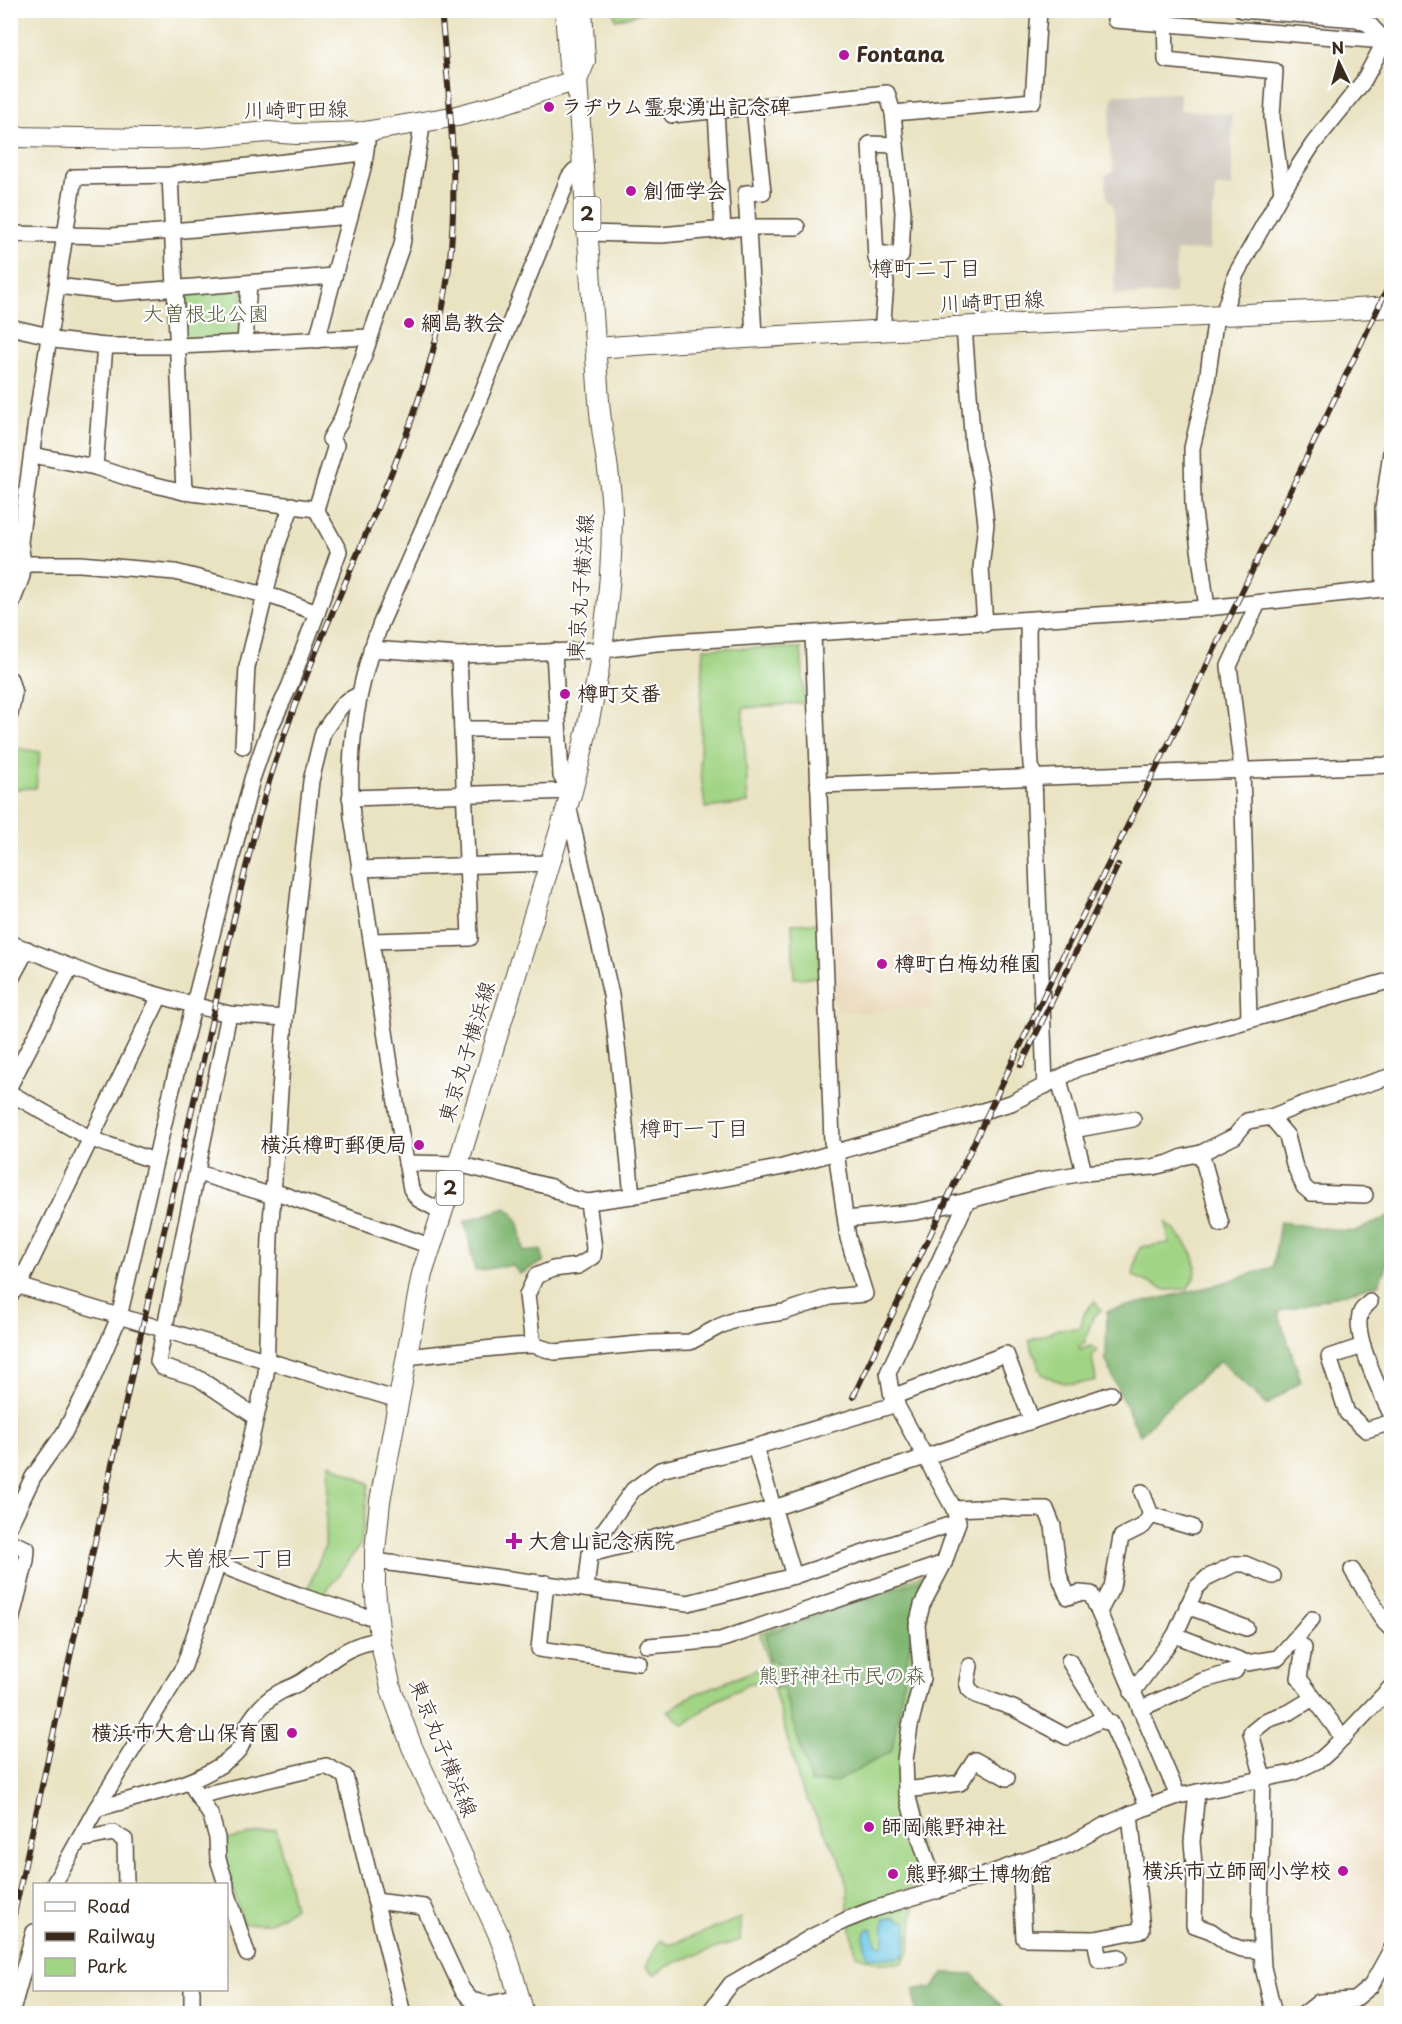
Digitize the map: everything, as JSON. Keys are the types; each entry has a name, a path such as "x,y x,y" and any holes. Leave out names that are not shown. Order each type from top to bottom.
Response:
{"main road":[{"name":"東京丸子横浜線","path":"522,2006 498,1933 406,1732 389,1683 377,1616 375,1561 380,1501 418,1288 551,863 585,742 603,650 610,569 611,493 600,412 577,69 566,10"},
{"name":"東京丸子横浜線","path":"577,69 582,10"},
{"name":"川崎町田線","path":"10,137 150,139 199,138 268,132 367,140 421,122 502,104 577,69"},
{"name":"川崎町田線","path":"596,348 754,336 882,332 1392,307"}],"street":[{"path":"893,113 1033,101 1039,10"},
{"path":"1242,10 1357,19 1370,25 1388,41"},
{"path":"1115,20 1165,17 1221,29 1388,41"},
{"path":"1165,17 1166,60 1275,71 1272,117 1282,192"},
{"path":"1207,608 1193,505 1192,448 1219,315 1236,274 1282,192 1313,144 1363,82 1388,41"},
{"path":"672,115 887,93 893,113 903,212 901,256 876,253"},
{"path":"754,107 763,192 746,193 754,336"},
{"path":"716,111 723,230"},
{"path":"10,1525 33,1477 64,1433 93,1378 119,1317 192,1005 252,779 268,733 290,685 339,551 316,509 336,445 330,439 341,421 402,245 421,122"},
{"path":"10,608 22,576 23,564 15,541 32,455 74,177 170,175 354,154 367,140"},
{"path":"316,340 364,164 367,140"},
{"path":"882,332 886,282 876,258 870,144 896,145"},
{"path":"442,1212 426,1204 414,1194 406,1163 350,798 358,695 371,649 468,427 569,177 583,165"},
{"path":"170,175 184,492"},
{"path":"10,234 112,236 350,216"},
{"path":"588,233 661,235 748,227 797,227"},
{"path":"57,286 116,293 334,276"},
{"path":"245,343 249,283"},
{"path":"10,327 49,336 54,340 105,346 178,346 370,337"},
{"path":"964,327 973,446 981,479 986,524 981,568 985,624"},
{"path":"95,467 105,346"},
{"path":"371,649 459,655 603,650 656,643 985,624 1207,608 1388,589 1383,509 1392,445"},
{"path":"32,455 95,467 184,492 316,509"},
{"path":"243,746 247,667 278,543 292,505"},
{"path":"23,564 80,564 175,572 264,595 317,613"},
{"path":"1249,1018 1242,770 1229,666 1258,603"},
{"path":"1028,621 1030,737 1052,1082 1076,1135 1084,1173"},
{"path":"405,1357 472,1349 533,1346 555,1353 649,1343 690,1342 737,1319 784,1312 830,1298 865,1294 848,1238 836,1151 832,1142 813,634"},
{"path":"554,651 561,776 570,797 611,995 620,1063 632,1196"},
{"path":"372,941 470,938 459,655"},
{"path":"10,679 14,693 10,715"},
{"path":"55,1883 96,1809 184,1666 218,1564 242,1478 266,1374 273,1194 285,1018 311,781 323,732 345,702 358,695"},
{"path":"462,729 558,729"},
{"path":"819,785 1392,765"},
{"path":"350,798 464,794 570,797"},
{"path":"360,869 551,863"},
{"path":"10,943 101,979 192,1005 229,1014 285,1018"},
{"path":"10,981 27,949"},
{"path":"10,1085 71,967"},
{"path":"406,1163 458,1164 551,1187 570,1198 588,1202 632,1196 783,1167 1011,1103 1079,1068 1249,1018 1392,980"},
{"path":"160,996 92,1139 13,1286 398,1400"},
{"path":"229,1014 159,1361 162,1367 198,1378 256,1417"},
{"path":"846,1220 916,1212 1043,1180 1084,1173 1153,1167 1169,1163 1183,1156 1201,1153 1235,1136 1247,1122 1271,1117 1303,1104 1392,1076"},
{"path":"10,1093 92,1139 155,1161"},
{"path":"1271,1117 1287,1136 1294,1164 1304,1187 1311,1193 1365,1196"},
{"path":"1072,1130 1133,1119"},
{"path":"1201,1153 1221,1224"},
{"path":"198,1173 273,1194 430,1246"},
{"path":"937,1890 906,1790 905,1760 910,1726 922,1678 917,1625 922,1605 944,1563 956,1516 894,1400 888,1374 967,1201"},
{"path":"533,1346 526,1295 536,1276 553,1269 578,1266 593,1257 594,1248 588,1202"},
{"path":"1370,1302 1361,1312 1358,1326 1363,1346 1392,1416"},
{"path":"1363,1346 1329,1357 1347,1413 1366,1430 1392,1422"},
{"path":"586,1589 590,1554 597,1540 633,1490 660,1470 755,1447 894,1400 1006,1354 1032,1421"},
{"path":"590,1554 774,1508 1111,1394"},
{"path":"755,1447 795,1576"},
{"path":"1142,1492 1151,1515"},
{"path":"375,1561 688,1603 795,1576 956,1516 1003,1507 1046,1509 1053,1526 1059,1575 1068,1597 1079,1593 1092,1594 1132,1693 1178,1796"},
{"path":"1099,1612 1112,1587 1120,1537 1143,1526 1151,1515"},
{"path":"1151,1515 1192,1527"},
{"path":"10,1542 27,1549 10,1625"},
{"path":"648,1646 720,1640 944,1563"},
{"path":"218,1564 311,1599 363,1616 377,1616"},
{"path":"1132,1693 1175,1635 1196,1588 1208,1577 1234,1564 1245,1564 1273,1576"},
{"path":"1352,1570 1368,1592 1385,1623 1392,1630"},
{"path":"546,1583 539,1649 639,1663"},
{"path":"1187,1606 1246,1628"},
{"path":"1175,1635 1247,1663 1278,1658 1312,1619"},
{"path":"1295,1639 1304,1648 1299,1678 1343,1738"},
{"path":"96,1809 189,1782 227,1761 244,1742 246,1728 250,1721 274,1695 302,1681 356,1644 380,1640"},
{"path":"1069,1661 1107,1722"},
{"path":"1140,1709 1202,1681 1235,1671 1240,1661"},
{"path":"970,1666 967,1682 969,1689 976,1695 1013,1708 1067,1737 1100,1720 1111,1723 1148,1806"},
{"path":"708,2013 731,1984 815,1935 874,1909 1069,1845 1130,1814 1178,1796 1292,1773 1321,1759 1392,1686"},
{"path":"1274,2013 1263,1967 1260,1914 1263,1778 1251,1733 1267,1720 1290,1712 1313,1698"},
{"path":"906,1790 960,1783 975,1760 1007,1778"},
{"path":"198,1796 326,1766 345,1776 403,2013"},
{"path":"189,1782 211,1816 217,1838 218,1859 225,1883"},
{"path":"1197,1792 1192,1842 1195,1876 1194,1925 1211,1931 1230,1945 1262,1951"},
{"path":"1020,1862 1024,1938 1095,1939 1142,1930 1130,1814"},
{"path":"79,1840 113,1833 125,1840 126,1883"},
{"path":"228,1892 247,1954"},
{"path":"375,1901 424,1907 462,1989 471,2000 488,2004 522,2006"},
{"path":"11,2013 33,1936"},
{"path":"1095,1939 1099,1960 1119,1957"},
{"path":"1304,2013 1318,2002 1354,2000 1371,1986 1392,1948"},
{"path":"192,1991 192,2011"}],"shaded area":[{"path":"1180,93 1180,110 1232,114 1232,187 1216,187 1209,250 1176,251 1175,294 1114,295 1116,229 1113,204 1108,201 1105,176 1113,171 1108,134 1113,95"},
{"name":"樽町白梅幼稚園","path":"929,917 933,1009 834,1013 831,920"},
{"name":"横浜市立師岡小学校","path":"1391,1757 1391,1934 1369,1964 1295,1903 1296,1839"}],"green space":[{"path":"614,10 647,11 616,20"},
{"name":"大曽根北公園","path":"243,289 239,336 184,339 179,291"},
{"path":"704,648 801,648 805,703 743,708 748,803 705,808 700,764"},
{"path":"11,747 40,752 36,788 11,789"},
{"path":"818,923 820,977 794,978 792,924"},
{"path":"506,1208 518,1222 524,1252 541,1250 544,1261 520,1274 512,1265 475,1271 465,1221"},
{"path":"1391,1216 1391,1253 1379,1284 1278,1312 1301,1381 1267,1405 1220,1361 1162,1412 1140,1435 1106,1360 1107,1311 1213,1286 1273,1267 1280,1222 1353,1232"},
{"path":"1166,1222 1187,1244 1195,1261 1196,1270 1187,1289 1166,1290 1133,1276 1137,1253 1141,1247 1169,1243"},
{"path":"1095,1301 1101,1310 1093,1317 1084,1344 1079,1346 1080,1350 1091,1346 1097,1351 1092,1357 1096,1380 1068,1383 1042,1374 1029,1341 1058,1329 1080,1328 1085,1312"},
{"path":"329,1463 369,1484 361,1544 321,1598 307,1591 325,1546"},
{"name":"熊野神社市民の森","path":"934,1571 911,1625 913,1676 900,1742 910,1817 928,1876 926,1884 848,1910 847,1885 840,1860 800,1786 771,1678 749,1684 712,1703 684,1725 668,1711 693,1695 768,1665 760,1633"},
{"path":"924,1579 916,1606 892,1751 836,1782 811,1783 783,1689 772,1687 772,1682 779,1676 777,1662 769,1661 766,1634"},
{"path":"276,1829 294,1908 270,1923 243,1924 224,1858 226,1840"},
{"path":"915,1900 910,1950 902,1963 879,1963 856,1955 850,1923"},
{"path":"741,1918 740,1940 676,1962 654,1974 646,1966 660,1940 670,1945"},
{"path":"945,1973 972,1974 1008,2013 916,2013 914,1989 932,1988"}],"water":[{"path":"895,1917 907,1922 906,1949 903,1956 868,1957 863,1938 866,1930 872,1928 876,1943 880,1946 884,1945 885,1919"}],"railway":[{"path":"10,1933 147,1305 255,832 274,765 306,677 409,428 431,360 439,325 446,289 453,219 450,115 441,10"},
{"path":"853,1397 1068,945 1181,719 1392,279"},
{"path":"1021,1065 1118,865"}],"place":[{"name":"Fontana","path":"844,55"},
{"name":"ラヂウム霊泉湧出記念碑","path":"549,107"},
{"name":"創価学会","path":"631,191"},
{"name":"綱島教会","path":"409,323"},
{"name":"樽町交番","path":"565,694"},
{"name":"樽町白梅幼稚園","path":"882,964"},
{"name":"横浜樽町郵便局","path":"419,1145"},
{"name":"大倉山記念病院","path":"514,1541"},
{"name":"横浜市大倉山保育園","path":"292,1733"},
{"name":"師岡熊野神社","path":"869,1827"},
{"name":"横浜市立師岡小学校","path":"1343,1871"},
{"name":"熊野郷土博物館","path":"893,1874"}],"district":[{"name":"樽町二丁目","path":"926,268"},
{"name":"樽町一丁目","path":"694,1128"},
{"name":"大曽根一丁目","path":"229,1558"}]}
